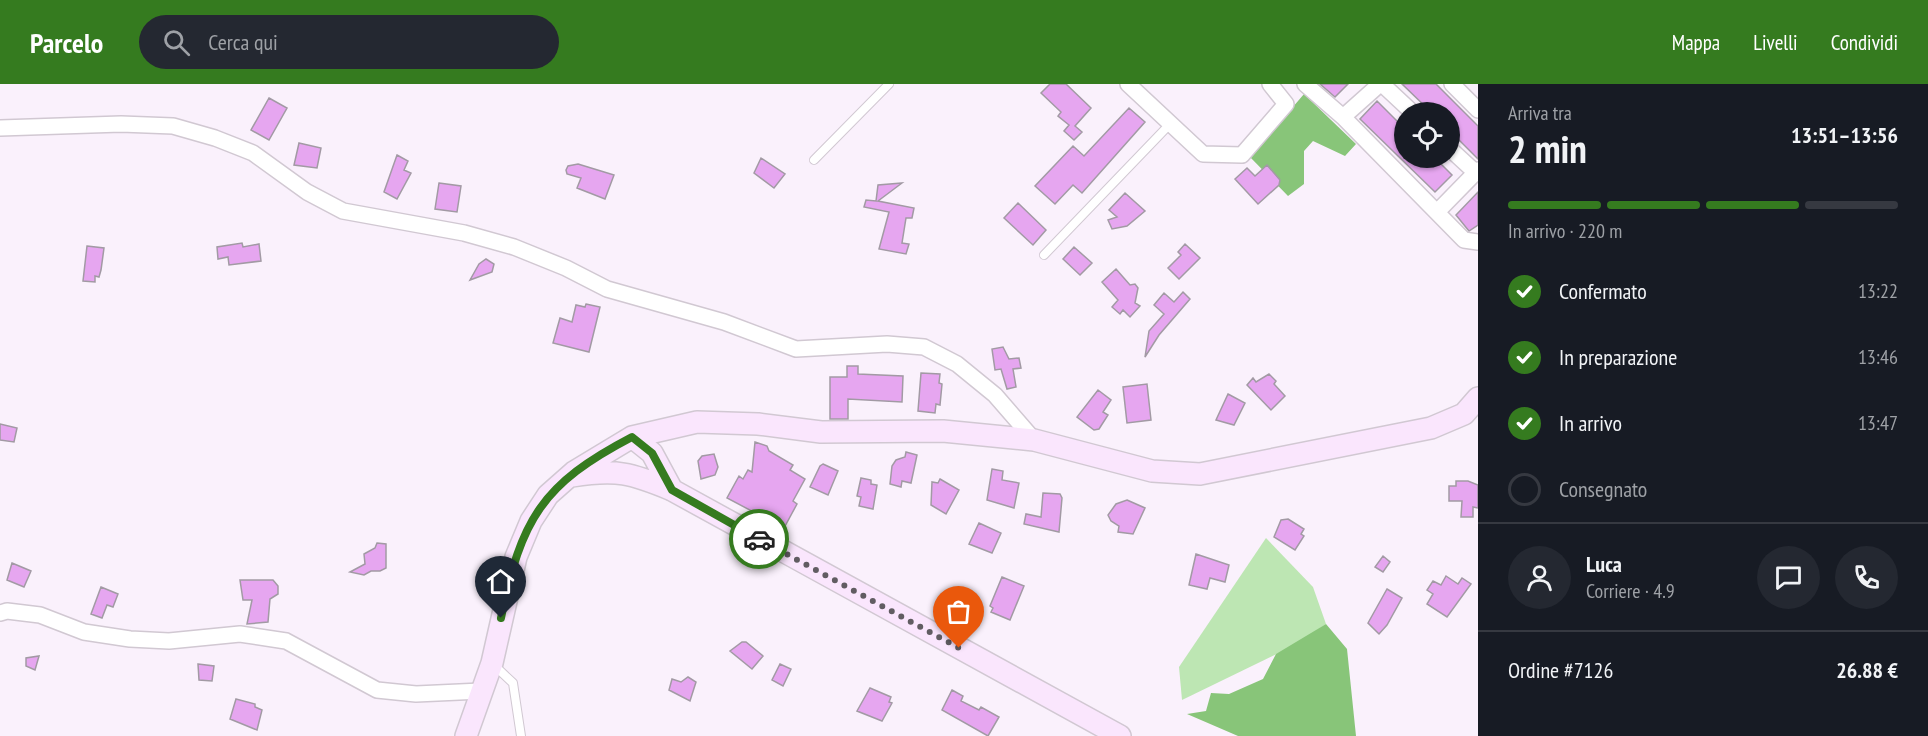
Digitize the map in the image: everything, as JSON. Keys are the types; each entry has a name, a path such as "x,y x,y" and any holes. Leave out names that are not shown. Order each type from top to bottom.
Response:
{"street":[{"path":"1128,84 1203,154 1242,155 1286,104 1270,84"},
{"path":"1305,84 1342,117 1464,240 1478,242"},
{"path":"1342,117 1381,84 1401,102"},
{"path":"1452,84 1474,99"},
{"path":"0,128 121,124 173,126 215,138 253,153 307,192 343,211 464,232 514,247 566,268 607,289 724,322 796,349 887,344 924,347 957,364 995,395 1034,440"},
{"path":"1437,212 1476,171 1460,157"},
{"path":"466,736 492,663 505,596 519,548 531,521 548,495 569,476 601,454 632,437 708,422 758,424 821,432 943,431 1034,440 1152,471 1200,474 1431,428 1464,414 1478,398"},
{"path":"666,481 662,445 669,428"},
{"path":"632,437 628,458 633,474"},
{"path":"632,437 652,453 666,481"},
{"path":"569,476 605,471 666,481 1120,736"},
{"path":"2,611 40,615 84,632 130,639 170,641 240,634 286,641 376,690 416,694 481,691"}],"lane":[{"path":"813,160 889,84"},
{"path":"1044,255 1170,124"},
{"path":"492,663 513,682 521,736"}],"green space":[{"path":"1304,94 1356,144 1345,156 1313,141 1304,151 1304,184 1288,196 1250,157"},
{"path":"1266,538 1313,587 1326,624 1295,645 1182,700 1179,667"},
{"path":"1326,624 1347,649 1356,736 1238,736 1187,714 1206,711 1211,693 1229,694 1263,679 1276,654"}],"building":[{"path":"1050,84 1066,84 1091,108 1075,126 1082,132 1074,140 1064,131 1069,125 1058,116 1061,112 1041,93"},
{"path":"1320,84 1348,84 1335,97"},
{"path":"1402,84 1436,84 1454,102 1421,102"},
{"path":"269,98 287,108 269,140 251,130"},
{"path":"1377,101 1394,118 1394,152 1360,119"},
{"path":"1129,108 1145,122 1082,193 1073,185 1055,204 1035,186 1073,146 1084,156"},
{"path":"1460,108 1478,126 1478,159 1460,141"},
{"path":"299,143 321,148 317,168 294,165"},
{"path":"397,155 408,161 404,170 411,173 397,199 384,192"},
{"path":"761,158 785,174 774,188 754,173"},
{"path":"578,164 614,175 605,199 577,188 581,178 567,174 566,170 568,166"},
{"path":"1267,165 1280,180 1279,185 1258,204 1235,179 1247,168 1255,176"},
{"path":"1410,168 1445,168 1452,175 1435,192"},
{"path":"439,183 461,186 457,212 435,209"},
{"path":"902,183 878,201 914,208 912,218 906,218 902,243 909,244 906,254 879,249 889,212 864,207 866,200 876,201 878,185"},
{"path":"1478,192 1478,225 1469,231 1456,215"},
{"path":"1125,193 1145,211 1127,226 1112,229 1108,220 1117,217 1109,210"},
{"path":"1018,203 1046,230 1033,245 1004,218"},
{"path":"242,243 243,247 259,244 261,261 229,265 228,257 218,259 217,247"},
{"path":"1185,244 1200,258 1179,279 1168,268 1181,255 1178,252"},
{"path":"87,246 104,248 101,270 99,277 95,276 95,282 83,281"},
{"path":"1074,247 1092,263 1080,275 1063,259"},
{"path":"486,259 494,264 492,272 470,280 479,264"},
{"path":"1116,269 1130,285 1135,284 1138,288 1135,303 1140,306 1130,317 1123,310 1120,314 1112,307 1118,300 1102,282"},
{"path":"1183,292 1190,299 1159,335 1145,357 1149,331 1164,314 1154,305 1164,293 1174,302"},
{"path":"586,304 600,307 589,352 553,343 560,318 572,322 576,305 585,307"},
{"path":"1003,347 1009,359 1019,358 1021,368 1013,369 1016,387 1007,389 1001,369 995,370 992,349"},
{"path":"847,366 858,366 858,374 903,376 902,402 848,399 848,419 830,419 830,377 847,377"},
{"path":"921,373 940,374 939,383 942,384 940,405 936,404 935,413 918,411"},
{"path":"1269,374 1276,381 1274,384 1285,396 1271,410 1247,385 1253,378 1256,382"},
{"path":"1147,384 1151,420 1127,423 1123,387"},
{"path":"1098,390 1111,400 1103,412 1108,415 1099,429 1094,430 1077,417"},
{"path":"1228,394 1245,403 1234,425 1216,420"},
{"path":"0,424 17,428 14,442 0,440"},
{"path":"755,442 767,446 769,451 793,465 790,470 805,479 793,501 797,504 784,528 727,498 739,476 743,479 748,470 752,472"},
{"path":"906,452 917,455 911,483 902,481 901,487 890,484 892,466 896,460 905,457"},
{"path":"714,454 718,467 715,475 701,479 698,461 702,456"},
{"path":"823,464 838,471 828,495 810,487"},
{"path":"992,469 1003,471 1002,480 1019,483 1014,508 987,500"},
{"path":"861,478 871,480 871,484 877,485 873,509 859,506 861,497 857,496"},
{"path":"940,479 959,490 946,514 931,505 932,482 938,483"},
{"path":"1456,481 1468,481 1478,485 1478,508 1473,507 1473,517 1461,517 1462,501 1449,501 1449,486 1456,486"},
{"path":"1043,493 1060,494 1062,498 1059,532 1024,524 1026,514 1041,517"},
{"path":"1127,500 1145,508 1133,534 1118,532 1119,526 1111,521 1108,515 1116,504"},
{"path":"1288,519 1304,529 1301,534 1304,536 1295,550 1274,537 1281,520"},
{"path":"979,523 1001,533 992,553 969,544"},
{"path":"377,543 386,544 386,568 364,575 350,572 365,564 364,554 375,548"},
{"path":"1196,554 1229,565 1225,582 1210,578 1207,589 1189,585"},
{"path":"1383,556 1390,562 1383,572 1375,567"},
{"path":"12,563 31,571 24,587 7,580"},
{"path":"1446,576 1458,584 1462,578 1471,584 1447,617 1427,604 1433,594 1427,590 1433,581 1441,585"},
{"path":"1002,577 1024,586 1010,620 991,612 993,608 990,606"},
{"path":"240,580 273,580 278,586 278,594 270,599 268,622 247,624 252,600 243,600"},
{"path":"101,587 118,594 113,607 107,605 102,618 91,614"},
{"path":"1387,589 1402,598 1387,625 1379,634 1368,623"},
{"path":"742,642 746,642 763,656 752,669 730,651"},
{"path":"39,656 35,670 26,666 26,658"},
{"path":"198,664 214,666 212,681 199,680"},
{"path":"780,664 791,669 783,686 772,680"},
{"path":"688,677 696,682 690,701 669,690 672,679 681,682"},
{"path":"870,688 891,697 889,702 892,703 882,721 857,711"},
{"path":"952,690 963,696 961,701 979,710 981,707 999,717 988,736 942,710"},
{"path":"236,699 255,704 255,707 262,710 257,730 230,719"}],"way so far":[{"path":"759,539 959,648"}],"route":[{"path":"501,618 516,557 531,521 548,495 574,472 632,437 652,453 672,490 759,539"}]}
